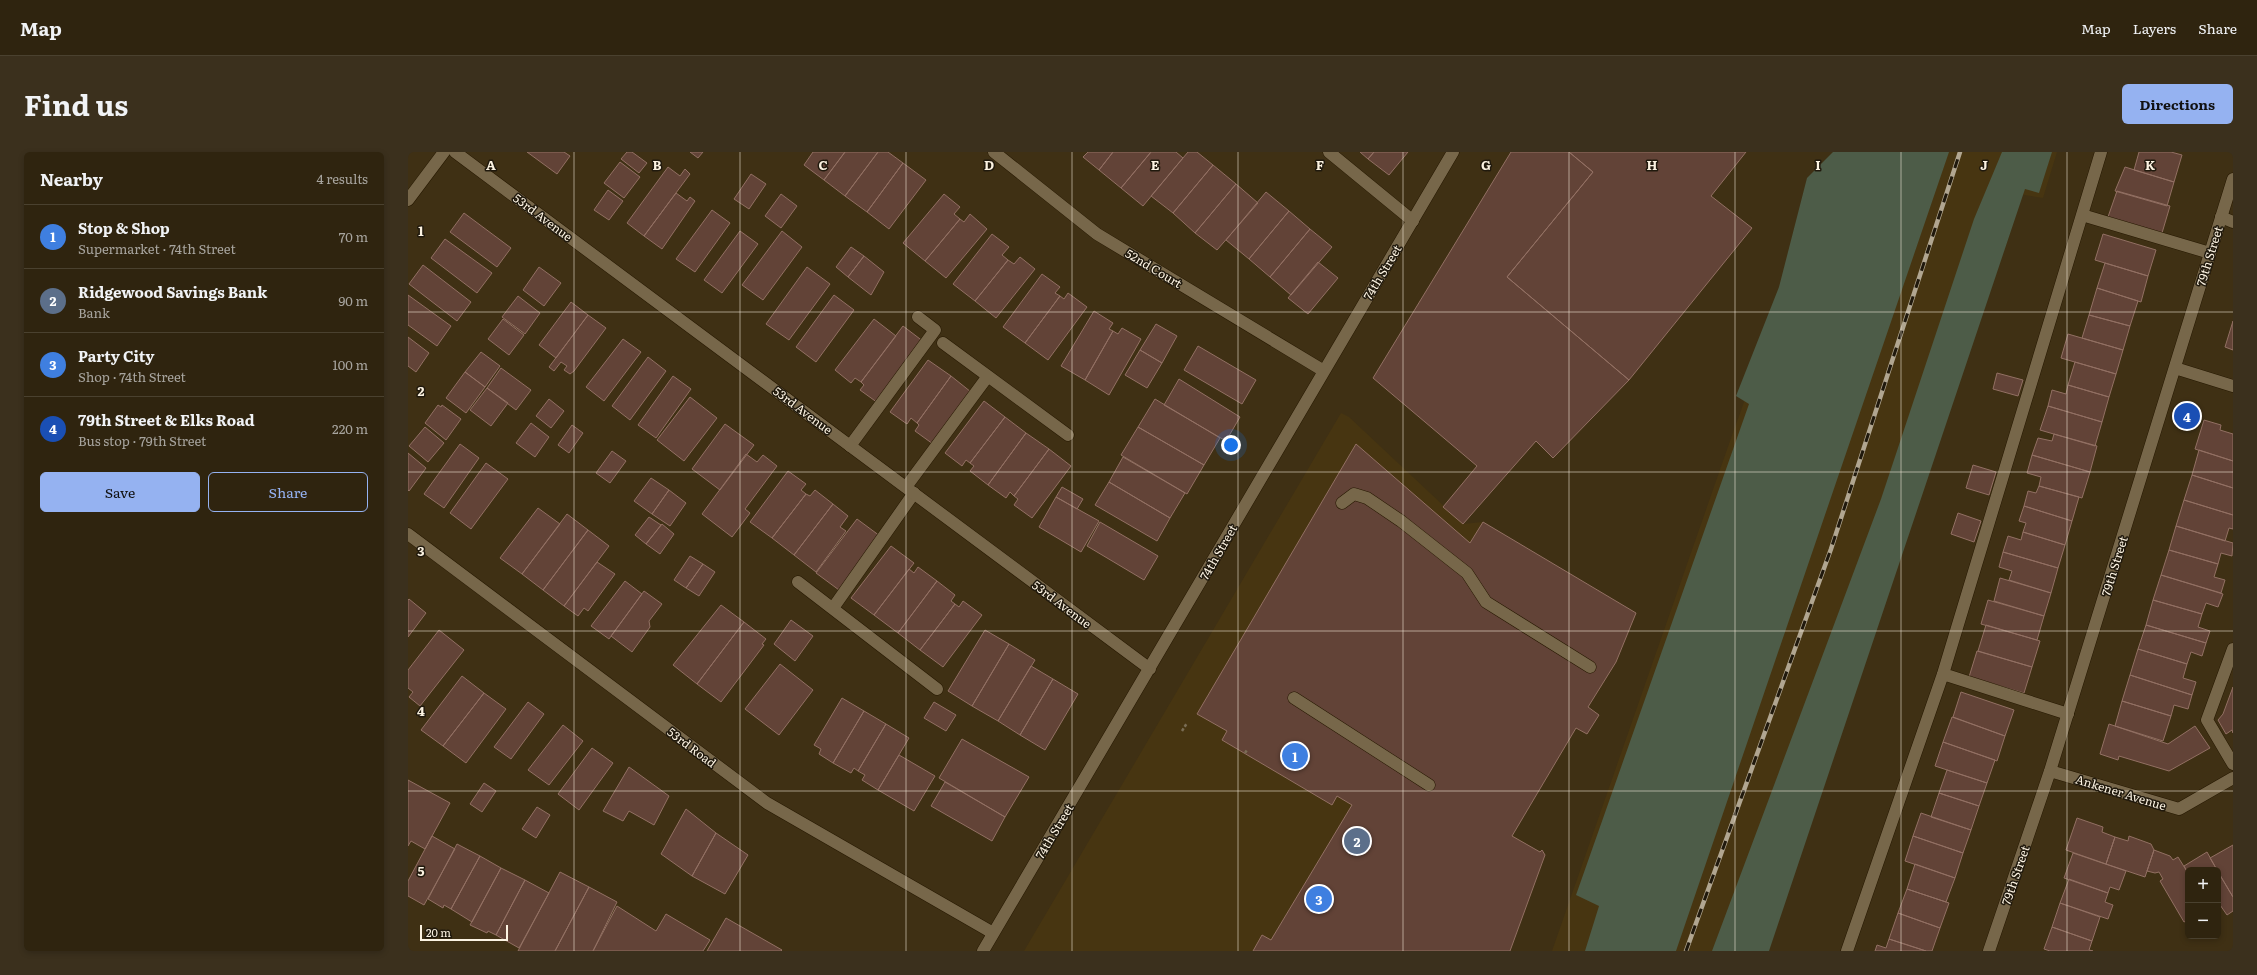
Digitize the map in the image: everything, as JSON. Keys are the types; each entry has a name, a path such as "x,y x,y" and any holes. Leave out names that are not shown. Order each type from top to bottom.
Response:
{"street":[{"path":"408,200 444,152"},
{"name":"53rd Avenue","path":"455,152 1150,669"},
{"name":"52nd Court","path":"994,152 1097,234 1324,371"},
{"path":"1329,152 1412,221"},
{"name":"74th Street","path":"983,951 1453,152"},
{"path":"1847,951 1943,674 2101,152"},
{"name":"79th Street","path":"1989,951 2050,771 2233,179"},
{"path":"2082,215 2210,253"},
{"path":"2221,217 2233,222"},
{"path":"850,446 935,330 918,317"},
{"path":"943,343 1068,435"},
{"path":"2175,368 2233,386"},
{"path":"833,608 910,490 988,376"},
{"path":"1342,502 1354,494 1367,498 1402,521 1467,573 1486,602 1590,667"},
{"name":"53rd Road","path":"408,534 767,803 993,933"},
{"path":"798,582 937,689"},
{"path":"2233,649 2207,720 2233,764"},
{"path":"1943,674 2068,714"},
{"path":"1294,698 1429,785"},
{"name":"Ankener Avenue","path":"2050,771 2179,809 2233,778"}],"path":[{"path":"1182,731 1187,722"}],"shaded area":[{"path":"1834,152 2057,152 2043,198 2007,192 1740,951 1552,951 1730,441"},
{"path":"1341,413 1349,417 1463,524 1483,522 1636,613 1616,662 1588,707 1599,715 1587,734 1576,728 1512,835 1540,852 1542,850 1545,855 1510,951 1024,951"}],"green space":[{"path":"1833,152 1949,152 1676,951 1585,951 1599,906 1576,895 1749,404 1736,396 1779,287 1807,178"},
{"path":"2002,152 2052,152 2039,193 2025,189 1769,951 1712,951 1881,499 1974,219"}],"building":[{"path":"527,152 564,152 570,156 557,174"},
{"path":"627,152 632,152 647,163 639,173 621,159"},
{"path":"690,152 703,152 698,158"},
{"path":"813,152 845,152 824,180 804,165"},
{"path":"845,152 878,152 845,196 824,180"},
{"path":"878,152 888,152 903,163 867,212 845,196"},
{"path":"1088,152 1113,152 1099,170 1083,157"},
{"path":"1113,152 1151,152 1121,188 1099,170"},
{"path":"1151,152 1176,152 1183,158 1143,206 1121,188"},
{"path":"1188,152 1197,152 1213,165 1173,213 1151,196"},
{"path":"1360,152 1374,152 1368,159"},
{"path":"1374,152 1408,152 1389,175 1368,159"},
{"path":"1511,152 1569,152 1593,172 1507,277 1629,380 1553,458 1536,441 1463,524 1443,507 1477,466 1373,378"},
{"path":"1569,152 1746,152 1711,196 1752,228 1629,380 1507,277 1593,172"},
{"path":"2139,152 2171,152 2182,155 2174,182 2134,170"},
{"path":"620,162 640,177 624,198 604,183"},
{"path":"903,163 926,180 889,229 867,212"},
{"path":"1213,165 1236,184 1195,233 1173,213"},
{"path":"668,167 680,176 685,169 690,174 644,236 627,223"},
{"path":"2125,167 2174,182 2167,206 2115,191"},
{"path":"751,174 766,184 749,209 734,199"},
{"path":"1236,184 1258,203 1217,250 1195,233"},
{"path":"608,190 623,201 609,220 594,210"},
{"path":"2117,191 2170,206 2162,233 2108,217"},
{"path":"1266,192 1289,211 1249,259 1226,240"},
{"path":"676,193 687,201 690,197 695,201 662,249 644,236"},
{"path":"781,194 797,206 781,228 765,216"},
{"path":"944,194 960,207 954,214 960,219 925,261 903,243"},
{"path":"712,210 730,223 695,272 676,259"},
{"path":"1289,211 1310,229 1270,277 1249,259"},
{"path":"464,213 511,248 497,267 450,232"},
{"path":"970,214 987,229 946,278 925,261 960,219 964,222"},
{"path":"1310,229 1332,247 1291,295 1270,277"},
{"path":"740,231 758,244 722,293 704,280"},
{"path":"782,231 802,247 763,300 742,285"},
{"path":"992,234 1009,247 1002,255 1008,260 975,301 953,284"},
{"path":"2103,234 2156,250 2148,276 2095,260"},
{"path":"445,239 492,273 477,293 431,258"},
{"path":"851,247 864,256 848,277 836,267"},
{"path":"864,256 884,272 871,295 848,277"},
{"path":"1020,257 1035,269 996,318 975,301 1008,260 1014,264"},
{"path":"1318,262 1338,278 1308,314 1288,298"},
{"path":"2105,263 2148,276 2141,302 2097,288"},
{"path":"423,265 471,302 457,321 409,284"},
{"path":"539,267 561,283 544,306 523,290"},
{"path":"807,267 830,284 789,340 766,324"},
{"path":"1042,274 1060,287 1055,293 1060,296 1025,343 1003,327"},
{"path":"2097,288 2138,301 2130,326 2089,315"},
{"path":"1068,293 1087,307 1048,360 1025,343 1060,296 1064,299"},
{"path":"408,295 451,326 437,346 408,325"},
{"path":"834,295 854,310 816,362 796,347"},
{"path":"518,296 540,313 525,334 502,317"},
{"path":"571,302 588,315 556,358 539,345"},
{"path":"1094,311 1113,323 1109,329 1113,331 1085,380 1061,366"},
{"path":"588,315 606,328 574,371 570,374 564,370 567,366 561,362 554,371 549,367"},
{"path":"2089,315 2130,326 2123,350 2082,338"},
{"path":"503,319 524,335 509,355 488,339"},
{"path":"874,319 896,336 861,382 855,378 851,383 835,370"},
{"path":"2233,321 2233,350 2225,347"},
{"path":"1156,324 1177,336 1162,363 1140,350"},
{"path":"903,326 924,342 878,403 860,390 864,385 861,382"},
{"path":"1122,328 1141,339 1109,395 1085,380 1113,331 1118,334"},
{"path":"2068,334 2123,350 2116,374 2061,358"},
{"path":"408,337 429,353 416,372 408,366"},
{"path":"623,339 641,352 604,401 586,387"},
{"path":"1198,346 1256,380 1242,404 1184,370"},
{"path":"1140,350 1162,363 1147,388 1125,375"},
{"path":"481,352 500,366 485,387 465,372"},
{"path":"648,357 666,371 630,420 612,406"},
{"path":"928,360 951,376 917,423 911,418 907,424 890,412"},
{"path":"2075,362 2116,374 2109,397 2068,385"},
{"path":"501,368 531,390 516,410 487,388"},
{"path":"465,372 485,387 466,413 446,398"},
{"path":"1997,373 2023,380 2018,396 1993,389"},
{"path":"673,376 691,389 656,438 638,425"},
{"path":"951,376 971,392 933,444 915,431 919,425 917,423"},
{"path":"1179,379 1240,417 1226,441 1164,405"},
{"path":"2068,385 2109,397 2102,422 2048,406 2052,390 2066,394"},
{"path":"487,388 508,403 491,426 470,410"},
{"path":"690,397 717,418 684,461 657,440"},
{"path":"549,399 564,411 551,428 536,416"},
{"path":"1155,399 1220,438 1204,465 1138,427"},
{"path":"984,401 1005,417 970,463 966,460 962,466 945,453"},
{"path":"438,405 441,407 442,405 461,419 446,440 425,423"},
{"path":"2048,406 2102,422 2095,446 2040,430"},
{"path":"1005,417 1026,433 988,485 970,471 974,466 970,463"},
{"path":"2204,420 2221,425 2220,430 2233,434 2233,461 2195,449"},
{"path":"531,423 549,437 535,457 516,443"},
{"path":"725,424 754,445 720,490 692,469"},
{"path":"572,425 583,433 569,453 558,445"},
{"path":"425,427 444,443 428,462 409,446"},
{"path":"1138,427 1204,465 1187,494 1121,455"},
{"path":"1026,433 1049,449 1014,496 1010,492 1006,498 988,485"},
{"path":"2054,434 2097,446 2090,472 2032,455 2038,438 2052,441"},
{"path":"460,444 479,458 444,508 424,494"},
{"path":"1356,444 1470,543 1483,522 1636,613 1616,662 1588,707 1599,715 1587,734 1576,728 1512,836 1540,852 1542,850 1545,855 1510,951 1253,951 1262,935 1271,940 1352,805 1337,796 1332,805 1222,740 1227,731 1197,714"},
{"path":"1049,449 1071,466 1032,518 1014,505 1018,499 1014,496"},
{"path":"2199,450 2233,461 2233,488 2192,475"},
{"path":"612,451 626,461 610,483 596,473"},
{"path":"408,453 426,468 409,491 408,490"},
{"path":"746,454 757,462 763,455 777,466 745,509 750,513 732,537 702,514"},
{"path":"2032,455 2090,472 2082,498 2039,486 2041,477 2027,473"},
{"path":"1123,457 1185,493 1170,518 1109,482"},
{"path":"486,463 508,479 471,529 450,513"},
{"path":"1973,465 1996,472 1989,495 1966,488"},
{"path":"788,471 806,484 801,490 806,494 772,538 750,522"},
{"path":"2192,475 2233,488 2233,515 2184,500"},
{"path":"651,478 669,490 652,514 634,501"},
{"path":"1109,482 1170,518 1157,541 1095,505"},
{"path":"2039,486 2079,497 2072,521 2024,506 2028,491 2036,493"},
{"path":"1062,487 1083,499 1077,509 1056,497"},
{"path":"669,490 686,503 670,526 652,514"},
{"path":"815,490 833,504 794,555 772,538 806,494 810,496"},
{"path":"1056,497 1099,521 1081,552 1039,527"},
{"path":"2184,500 2233,515 2233,529 2229,528 2225,541 2176,526"},
{"path":"833,504 848,516 840,527 846,531 816,572 794,555"},
{"path":"2024,506 2072,521 2065,545 2023,532 2026,523 2019,521"},
{"path":"538,508 560,524 522,574 500,558"},
{"path":"1958,513 1981,521 1974,542 1951,534"},
{"path":"567,514 588,530 543,590 522,574"},
{"path":"649,517 661,525 646,544 635,535"},
{"path":"857,519 880,536 839,590 816,573"},
{"path":"1100,522 1158,556 1144,580 1087,546"},
{"path":"662,524 674,534 660,554 646,544"},
{"path":"2176,526 2233,543 2232,556 2221,553 2218,564 2169,550"},
{"path":"588,530 609,546 564,606 543,590"},
{"path":"2023,532 2065,545 2058,568 2003,552 2008,536 2021,540"},
{"path":"891,546 914,563 874,615 851,598"},
{"path":"2169,550 2218,564 2214,577 2225,580 2221,593 2161,575"},
{"path":"2003,552 2058,568 2051,593 2009,580 2012,571 1999,567"},
{"path":"690,556 703,564 686,588 674,580"},
{"path":"597,562 615,574 588,611 584,608 578,616 564,606"},
{"path":"703,564 715,572 699,596 686,588"},
{"path":"918,567 937,581 898,633 874,615 909,569 914,573"},
{"path":"2161,575 2223,594 2218,607 2206,603 2202,614 2153,600"},
{"path":"2000,578 2051,593 2044,616 1994,601"},
{"path":"625,581 642,594 609,639 591,626"},
{"path":"937,581 955,595 951,601 955,604 920,650 898,633"},
{"path":"644,591 662,604 649,621 650,627 632,652 611,636"},
{"path":"409,599 426,613 408,637 408,600"},
{"path":"1988,600 2044,616 2037,640 1981,624"},
{"path":"2153,600 2202,614 2198,627 2210,631 2206,643 2146,625"},
{"path":"963,601 982,615 943,667 920,650 955,604 959,607"},
{"path":"721,605 744,622 697,684 673,665"},
{"path":"791,620 813,636 795,661 774,644"},
{"path":"744,622 766,639 762,644 764,645 721,702 697,684"},
{"path":"1986,625 2040,641 2032,667 1978,651"},
{"path":"2146,625 2206,643 2202,656 2191,652 2187,664 2138,649"},
{"path":"439,630 464,650 420,706 409,697 413,692 408,688 408,670"},
{"path":"985,630 1009,644 972,706 948,691"},
{"path":"1009,644 1035,660 998,721 972,706"},
{"path":"2138,649 2187,664 2183,678 2196,682 2192,695 2130,675"},
{"path":"1977,651 2032,667 2024,693 1969,677"},
{"path":"780,664 813,690 779,735 745,709"},
{"path":"1031,666 1053,679 1020,735 998,721"},
{"path":"2130,675 2192,695 2188,709 2174,705 2171,716 2122,701"},
{"path":"462,676 484,693 443,746 421,730"},
{"path":"1053,679 1078,694 1045,750 1020,735"},
{"path":"2233,687 2233,733 2232,730 2226,734 2218,720 2223,714"},
{"path":"1961,692 2014,710 2005,736 1953,717"},
{"path":"484,693 506,709 466,763 443,746"},
{"path":"842,698 864,711 833,763 819,754 821,749 814,745"},
{"path":"2122,701 2171,716 2163,741 2115,726"},
{"path":"528,702 544,714 511,759 494,747"},
{"path":"934,702 956,715 946,731 924,718"},
{"path":"864,711 886,724 858,771 854,768 851,773 833,763"},
{"path":"1952,717 2005,736 1997,761 1943,742"},
{"path":"886,724 909,738 878,790 862,780 865,775 858,771"},
{"path":"2109,724 2168,744 2195,726 2210,748 2169,771 2119,756 2118,760 2100,754"},
{"path":"563,725 583,741 549,785 528,770"},
{"path":"962,739 1029,777 1005,817 939,778"},
{"path":"1943,742 1995,760 1987,783 1935,766"},
{"path":"592,748 613,763 579,810 558,794"},
{"path":"899,755 935,776 914,811 878,790"},
{"path":"629,767 669,796 654,825 629,811 623,821 603,811"},
{"path":"1947,770 1987,783 1979,806 1939,793"},
{"path":"408,780 450,803 425,849 411,841 408,846"},
{"path":"945,782 1005,817 992,841 931,806"},
{"path":"484,783 496,791 482,812 470,804"},
{"path":"1939,793 1979,806 1971,830 1931,817"},
{"path":"537,807 550,815 536,838 522,829"},
{"path":"686,809 716,833 692,876 661,854"},
{"path":"1921,813 1971,830 1963,853 1913,836"},
{"path":"2077,818 2103,827 2102,832 2115,837 2106,864 2066,850"},
{"path":"716,833 748,855 725,894 692,876"},
{"path":"432,836 455,849 424,905 408,896 408,881"},
{"path":"1913,836 1963,853 1955,878 1905,861"},
{"path":"2129,836 2151,844 2154,850 2145,877 2106,864 2115,837 2128,841"},
{"path":"457,844 480,856 451,909 444,905 443,908 428,899"},
{"path":"2233,845 2233,897 2221,877 2221,867 2215,867 2210,858"},
{"path":"2154,850 2170,856 2173,860 2178,857 2185,868 2185,922 2160,881 2163,879 2159,872 2155,873 2147,871"},
{"path":"2207,852 2215,867 2185,868 2184,866"},
{"path":"2073,853 2126,871 2119,890 2110,887 2108,893 2064,878"},
{"path":"480,856 501,868 472,922 451,909"},
{"path":"1915,864 1955,878 1946,902 1907,889"},
{"path":"501,868 525,880 496,935 488,931 487,933 470,925"},
{"path":"560,872 589,887 555,951 518,951"},
{"path":"2221,877 2233,897 2233,911 2227,915 2221,906"},
{"path":"2069,879 2108,893 2105,902 2113,905 2108,919 2060,903"},
{"path":"525,880 549,893 519,948 496,935"},
{"path":"589,887 617,902 593,951 555,951"},
{"path":"1907,889 1949,903 1940,928 1898,913"},
{"path":"2060,903 2100,917 2092,941 2052,927"},
{"path":"617,906 656,931 666,914 710,940 703,951 593,951"},
{"path":"1898,913 1940,928 1932,951 1926,951 1889,939"},
{"path":"726,918 782,950 707,951"},
{"path":"2052,927 2092,941 2089,950 2093,951 2050,951 2044,949"},
{"path":"1889,939 1926,951 1875,951 1877,945 1886,948"}],"railway":[{"path":"1686,951 1831,549 1960,152"}],"place":[{"name":"79th Street & Elks Road","path":"2187,416"},
{"name":"Stop & Shop","path":"1295,756"},
{"name":"Ridgewood Savings Bank","path":"1357,841"},
{"name":"Party City","path":"1319,899"}]}
